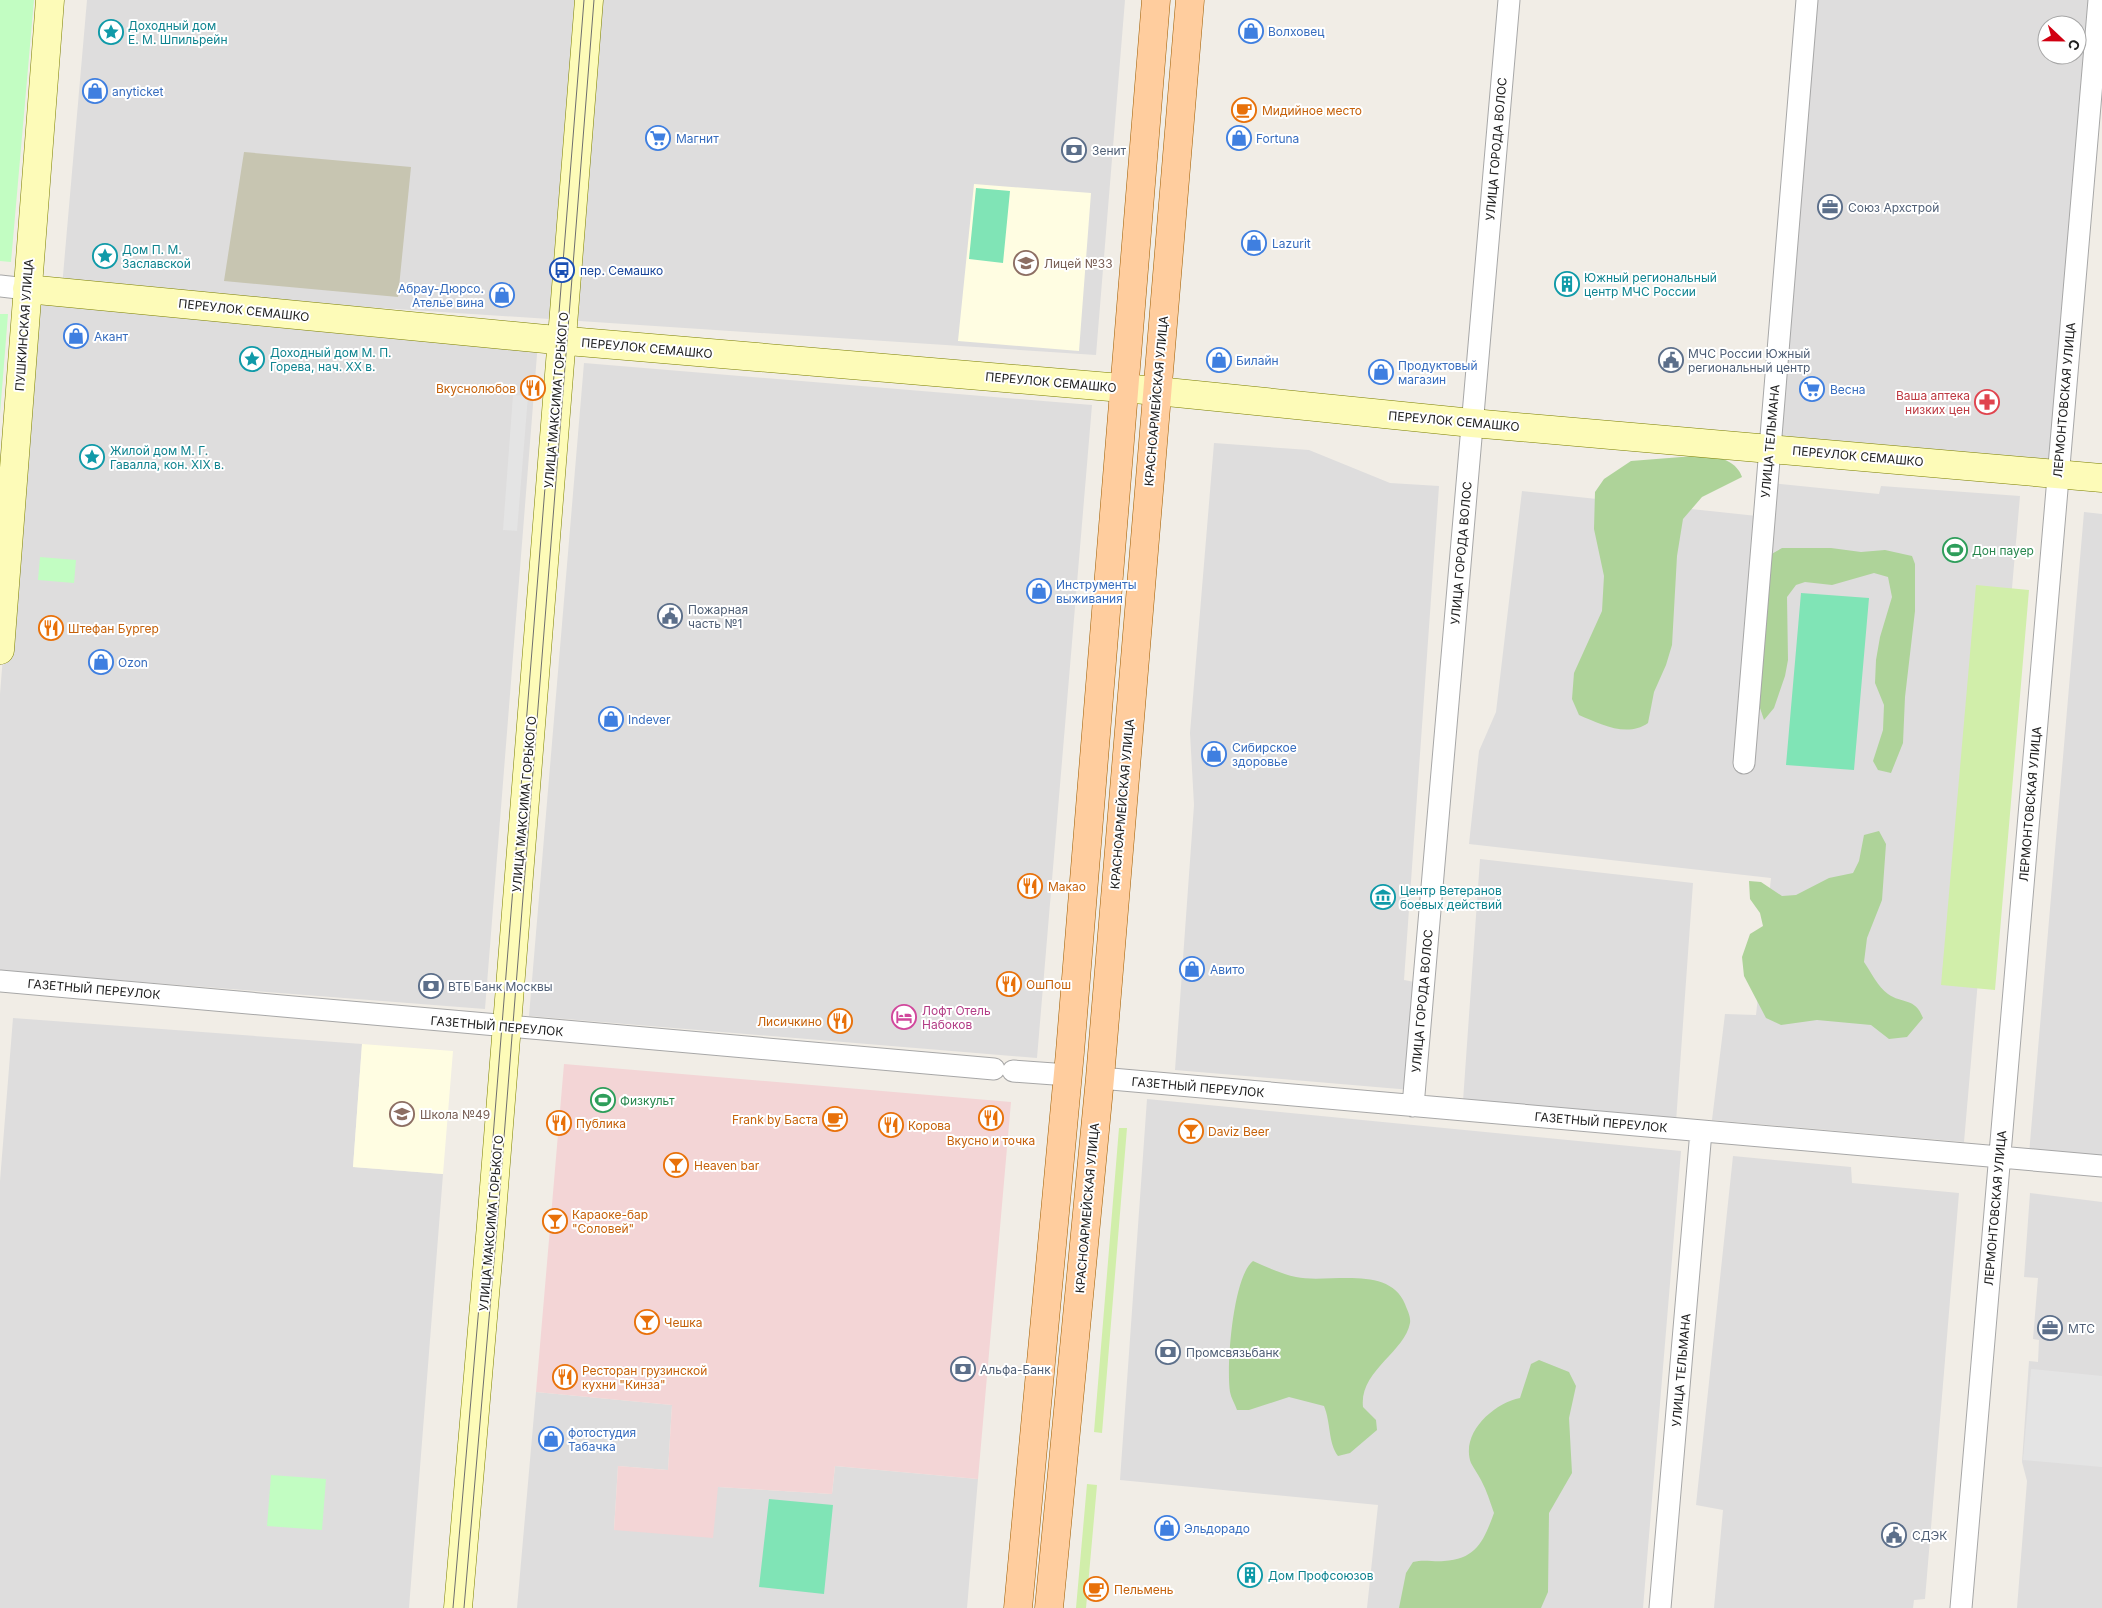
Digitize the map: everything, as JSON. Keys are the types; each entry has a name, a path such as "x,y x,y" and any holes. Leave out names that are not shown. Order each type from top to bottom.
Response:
{"main road":[{"path":"1018,1608 1068,1075 1156,0"},
{"name":"КРАСНОАРМЕЙСКАЯ УЛИЦА","path":"1049,1608 1100,1078 1190,0"}],"street":[{"name":"ПУШКИНСКАЯ УЛИЦА","path":"0,650 50,0"},
{"name":"УЛИЦА МАКСИМА ГОРЬКОГО","path":"458,1608 590,0"},
{"name":"УЛИЦА ГОРОДА ВОЛОС","path":"1413,1106 1509,0"},
{"name":"УЛИЦА ТЕЛЬМАНА","path":"1744,763 1808,0"},
{"name":"ЛЕРМОНТОВСКАЯ УЛИЦА","path":"1961,1608 2099,0"},
{"name":"ПЕРЕУЛОК СЕМАШКО","path":"0,286 561,340 1124,388 1472,422 2102,478"},
{"name":"ГАЗЕТНЫЙ ПЕРЕУЛОК","path":"0,981 1068,1075"},
{"name":"ГАЗЕТНЫЙ ПЕРЕУЛОК","path":"1100,1078 2102,1166"},
{"name":"УЛИЦА ТЕЛЬМАНА","path":"1660,1608 1701,1131"}],"shaded area":[{"path":"87,0 1125,0 1096,355 62,287"},
{"path":"1807,0 2099,0 2058,474 1769,449"},
{"path":"244,152 411,167 398,297 224,281"},
{"name":"Лицей №33","path":"974,184 1091,193 1079,351 958,341"},
{"path":"31,303 538,342 485,1009 0,971 0,694"},
{"path":"584,363 1092,405 1037,1058 529,1016"},
{"path":"513,395 528,396 517,531 503,530"},
{"path":"1214,443 1309,450 1390,483 1439,486 1404,980 1420,983 1411,1090 1175,1070 1194,805 1190,733"},
{"path":"1762,482 1879,494 1881,486 2020,496 1964,1142 1712,1120 1725,1014 1756,1015 1771,878 1469,844 1479,751 1496,712 1522,491 1757,516"},
{"path":"2084,512 2102,514 2102,1160 2029,1154"},
{"path":"1480,859 1693,883 1676,1122 1463,1101"},
{"path":"13,1018 362,1044 353,1167 443,1174 409,1608 0,1608 0,1181"},
{"name":"Школа №49","path":"362,1044 453,1051 443,1174 353,1167"},
{"path":"564,1064 1011,1102 978,1479 835,1466 832,1494 718,1487 713,1538 614,1530 618,1466 668,1470 672,1405 536,1392"},
{"path":"1147,1099 1681,1151 1643,1608 1367,1608 1378,1505 1120,1480"},
{"path":"1733,1156 1851,1167 1852,1183 1959,1193 1925,1599 1914,1600 1913,1608 1714,1608 1723,1510 1696,1505"},
{"path":"2030,1193 2102,1202 2102,1608 2017,1608 2027,1481 2022,1462 2029,1361 2038,1362 2039,1340 2033,1339 2038,1278 2024,1277"},
{"path":"2031,1369 2102,1376 2102,1467 2023,1460"},
{"path":"536,1392 672,1405 668,1470 618,1466 614,1530 718,1487 832,1494 835,1466 978,1479 967,1608 517,1608"}],"green space":[{"path":"0,0 34,0 11,262 0,261"},
{"path":"976,188 1010,191 1003,263 969,259"},
{"path":"0,314 8,314 0,414"},
{"path":"1707,455 1733,464 1742,477 1702,497 1683,519 1677,556 1672,645 1666,665 1654,692 1648,723 1640,727 1622,729 1614,728 1579,715 1572,699 1574,673 1602,611 1604,576 1594,529 1595,492 1604,479 1631,461"},
{"path":"1782,548 1831,548 1861,552 1885,550 1912,556 1915,564 1915,611 1905,697 1903,743 1891,773 1878,770 1873,761 1883,730 1884,705 1875,683 1880,637 1892,597 1888,577 1874,573 1832,585 1805,582 1796,585 1787,597 1788,660 1785,676 1774,708 1764,720 1759,705 1768,556"},
{"path":"40,557 76,560 74,583 38,580"},
{"path":"1976,585 2029,590 1995,990 1941,985"},
{"path":"1801,593 1869,598 1854,770 1786,765"},
{"path":"1879,831 1886,844 1882,900 1867,938 1864,962 1884,991 1893,997 1912,1004 1920,1011 1923,1018 1907,1037 1889,1039 1871,1025 1817,1020 1781,1025 1766,1018 1744,976 1742,957 1750,934 1763,926 1760,913 1750,899 1749,881 1761,882 1782,896 1796,895 1829,878 1853,873 1859,861 1864,835"},
{"path":"1119,1128 1127,1128 1102,1433 1094,1432"},
{"path":"1253,1261 1296,1277 1372,1280 1386,1284 1397,1292 1405,1304 1410,1320 1406,1333 1400,1343 1375,1372 1364,1394 1363,1407 1376,1420 1377,1430 1350,1453 1338,1456 1335,1451 1324,1406 1289,1397 1249,1410 1237,1410 1231,1396 1229,1380 1232,1322 1240,1284 1246,1270"},
{"path":"1539,1360 1569,1372 1576,1386 1569,1418 1572,1473 1549,1513 1548,1592 1541,1608 1399,1608 1406,1573 1413,1562 1444,1561 1464,1556 1478,1546 1487,1532 1494,1513 1487,1492 1471,1463 1470,1441 1482,1421 1490,1413 1510,1401 1520,1398 1531,1364"},
{"path":"271,1475 326,1479 322,1530 267,1526"},
{"path":"1087,1484 1097,1485 1086,1608 1076,1608"},
{"path":"769,1499 833,1505 824,1594 759,1587"}],"tram line":[{"path":"453,1608 486,1225 584,0"},
{"path":"464,1608 497,1226 594,0"}],"place":[{"name":"Волховец","path":"1251,31"},
{"name":"Доходный дом Е. М. Шпильрейн","path":"111,32"},
{"name":"anyticket","path":"95,91"},
{"name":"Мидийное место","path":"1244,110"},
{"name":"Магнит","path":"658,138"},
{"name":"Fortuna","path":"1239,138"},
{"name":"Зенит","path":"1074,150"},
{"name":"Союз Архстрой","path":"1830,207"},
{"name":"Lazurit","path":"1254,243"},
{"name":"Дом П. М. Заславской","path":"105,256"},
{"name":"Лицей №33","path":"1026,263"},
{"name":"пер. Семашко","path":"562,270"},
{"name":"Южный региональный центр МЧС России","path":"1567,284"},
{"name":"Абрау-Дюрсо. Ателье вина","path":"502,295"},
{"name":"Акант","path":"76,336"},
{"name":"Доходный дом М. П. Горева, нач. ХХ в.","path":"252,359"},
{"name":"Билайн","path":"1219,360"},
{"name":"МЧС России Южный региональный центр","path":"1671,360"},
{"name":"Продуктовый магазин","path":"1381,372"},
{"name":"Вкуснолюбов","path":"533,388"},
{"name":"Весна","path":"1812,389"},
{"name":"Ваша аптека низких цен","path":"1987,402"},
{"name":"Жилой дом М. Г. Гавалла, кон. XIX в.","path":"92,457"},
{"name":"Дон пауер","path":"1955,550"},
{"name":"Инструменты выживания","path":"1039,591"},
{"name":"Пожарная часть №1","path":"670,616"},
{"name":"Штефан Бургер","path":"51,628"},
{"name":"Ozon","path":"101,662"},
{"name":"Indever","path":"611,719"},
{"name":"Сибирское здоровье","path":"1214,754"},
{"name":"Макао","path":"1030,886"},
{"name":"Центр Ветеранов боевых действий","path":"1383,897"},
{"name":"Авито","path":"1192,969"},
{"name":"ОшПош","path":"1009,984"},
{"name":"ВТБ Банк Москвы","path":"431,986"},
{"name":"Лофт Отель Набоков","path":"904,1017"},
{"name":"Лисичкино","path":"840,1021"},
{"name":"Физкульт","path":"603,1100"},
{"name":"Школа №49","path":"402,1114"},
{"name":"Вкусно и точка","path":"991,1118"},
{"name":"Frank by Баста","path":"835,1119"},
{"name":"Публика","path":"559,1123"},
{"name":"Корова","path":"891,1125"},
{"name":"Daviz Beer","path":"1191,1131"},
{"name":"Heaven bar","path":"676,1165"},
{"name":"Караоке-бар \"Соловей\"","path":"555,1221"},
{"name":"Чешка","path":"647,1322"},
{"name":"МТС","path":"2050,1328"},
{"name":"Промсвязьбанк","path":"1168,1352"},
{"name":"Альфа-Банк","path":"963,1369"},
{"name":"Ресторан грузинской кухни \"Кинза\"","path":"565,1377"},
{"name":"фотостудия Табачка","path":"551,1439"},
{"name":"Эльдорадо","path":"1167,1528"},
{"name":"СДЭК","path":"1894,1535"},
{"name":"Дом Профсоюзов","path":"1250,1575"},
{"name":"Пельмень","path":"1096,1589"}]}
